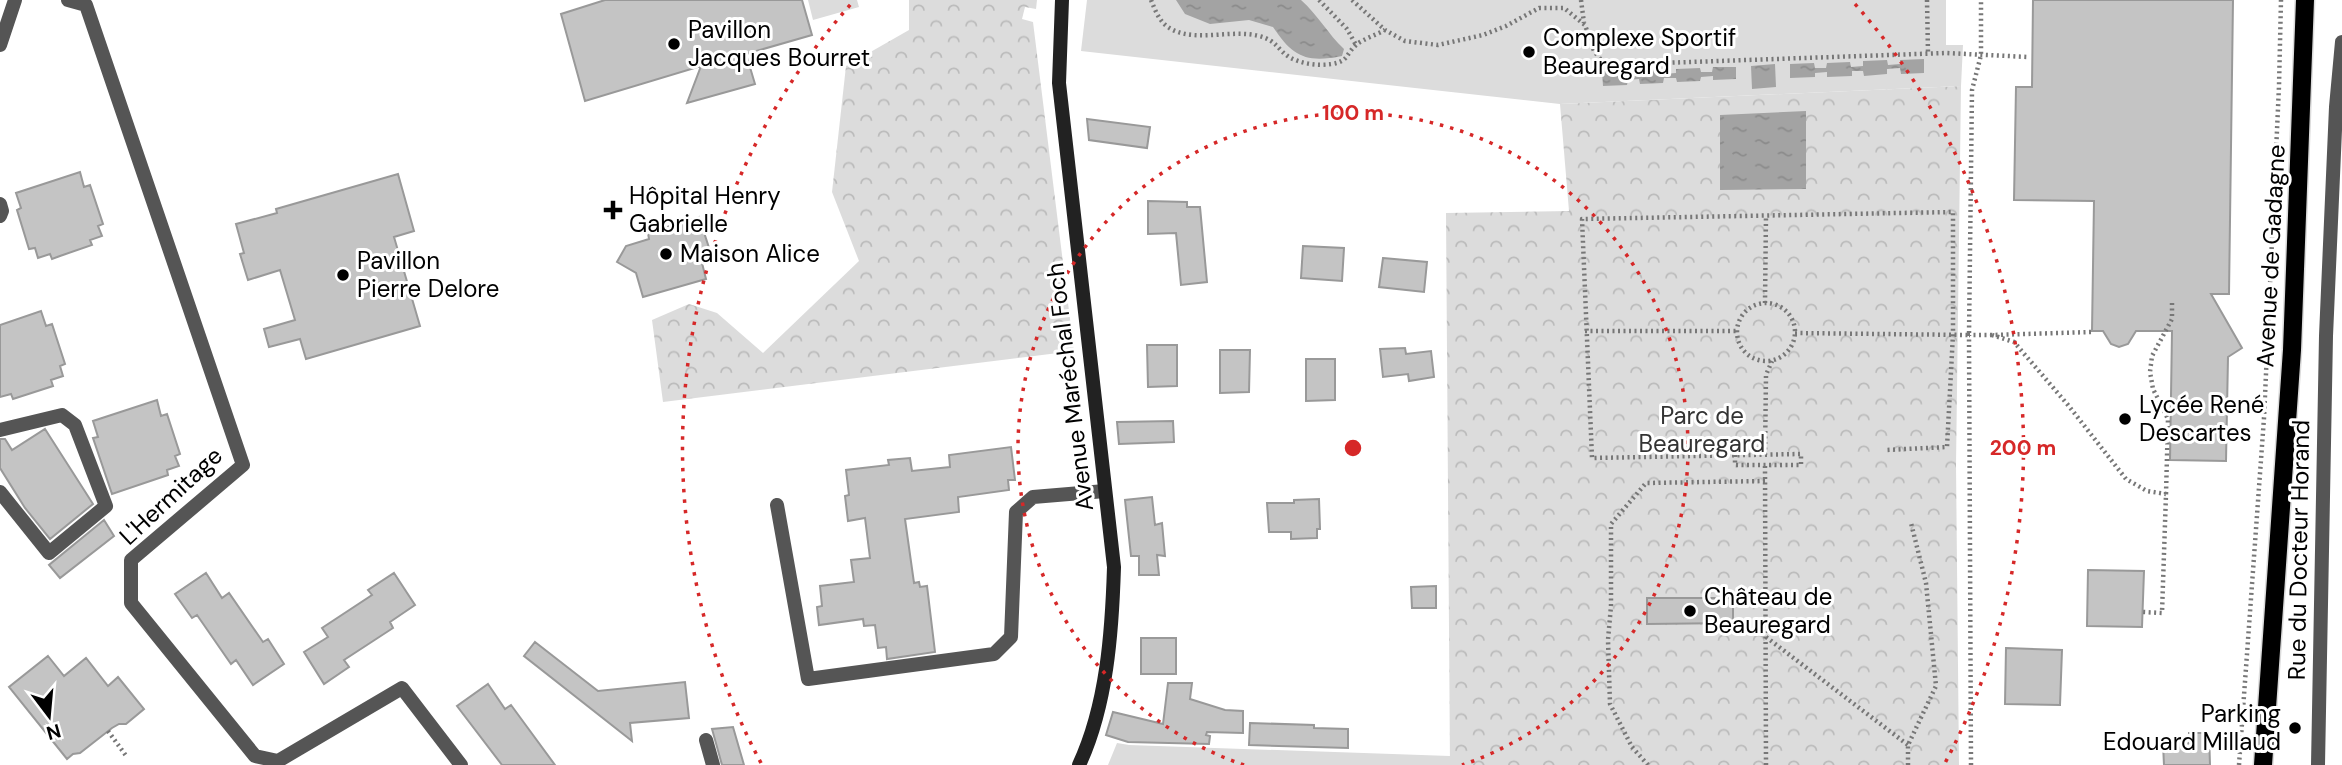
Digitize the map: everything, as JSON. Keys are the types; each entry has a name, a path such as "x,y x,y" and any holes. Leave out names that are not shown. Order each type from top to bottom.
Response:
{"main road":[{"name":"Avenue Maréchal Foch","path":"1062,0 1059,83 1114,567 1112,622 1096,715 1079,765"},
{"name":"Avenue de Gadagne","path":"2263,765 2292,350 2305,0"}],"street":[{"path":"0,45 16,0"},
{"name":"L'Hermitage","path":"68,0 86,5 243,465 131,560 131,603 255,756 278,761 402,688 461,765"},
{"name":"Rue du Docteur Horand","path":"2318,765 2326,337 2336,107 2342,42"},
{"path":"0,204 0,216"},
{"path":"2326,337 2342,337"},
{"path":"0,430 62,415 75,425 106,506 49,553 0,492"},
{"path":"777,505 808,679 994,654 1011,636 1016,512 1034,497 1105,491"},
{"path":"706,740 713,765"}],"path":[{"path":"1151,0 1156,14 1175,32 1240,32 1259,36 1273,40 1290,57 1314,65 1346,60 1356,45 1385,30"},
{"path":"1319,0 1347,29 1356,45"},
{"path":"1352,0 1385,30 1405,41 1438,45 1483,35 1506,26 1539,8 1547,0"},
{"path":"1581,0 1585,25 1594,51 1605,65 1928,53 2028,57"},
{"path":"1927,0 1928,53"},
{"path":"1971,765 1969,335 1972,90 1981,55 1981,0"},
{"name":"Avenue de Gadagne","path":"2239,765 2264,418 2281,0"},
{"path":"1539,8 1564,8 1585,25"},
{"path":"1735,455 1735,465 1801,465 1801,454 1765,455 1735,455 1592,458 1585,331 1583,219 1952,212 1953,334 1947,447 1886,450"},
{"path":"1765,303 1766,215"},
{"path":"2143,612 2162,613 2168,419 2153,389 2150,372 2152,356 2172,319 2172,302"},
{"path":"1765,303 1780,307 1791,318 1795,333 1792,345 1784,355 1772,361 1758,361 1747,354 1739,344 1737,331 1745,312 1765,303"},
{"path":"1585,331 1737,331"},
{"path":"1795,333 1992,335 2091,332"},
{"path":"1992,335 2014,342 2126,479 2147,491 2166,494"},
{"path":"1765,455 1766,375 1772,361"},
{"path":"1765,466 1766,765"},
{"path":"1648,765 1632,747 1610,704 1608,640 1611,606 1611,524 1646,483 1765,481"},
{"path":"1908,765 1908,745 1936,686 1926,583 1911,523"},
{"path":"1766,636 1908,745"},
{"path":"108,731 127,757"}],"green space":[{"path":"808,0 857,0 859,7 813,20"},
{"path":"909,0 1037,0 1036,9 1025,7 1022,19 1033,22 1074,351 663,402 652,320 689,304 717,313 763,353 859,261 832,192 846,66 909,30"},
{"name":"Complexe Sportif Beauregard","path":"1087,0 1946,0 1946,45 1963,45 1961,86 1560,104 1081,51"},
{"name":"Parc de Beauregard","path":"1961,86 1956,465 1959,765 1450,765 1446,213 1569,211 1560,104"},
{"path":"1117,743 1450,756 1450,765 1108,765"}],"water":[{"path":"1176,0 1301,0 1344,49 1342,56 1310,58 1294,51 1273,27 1249,20 1210,24 1185,14"},
{"path":"1924,59 1924,73 1901,74 1900,68 1887,69 1887,74 1864,76 1863,71 1852,71 1852,76 1827,77 1827,72 1815,73 1815,77 1790,78 1790,64 1814,63 1815,68 1826,68 1827,63 1850,62 1851,67 1863,66 1863,61 1887,60 1888,65 1900,64 1900,60"},
{"path":"1775,64 1776,87 1752,89 1751,66"},
{"path":"1713,67 1736,67 1736,79 1713,80 1713,76 1701,77 1700,81 1677,82 1676,78 1664,78 1663,83 1640,84 1639,79 1628,80 1627,85 1603,86 1602,71 1626,70 1627,75 1638,75 1639,70 1663,69 1663,74 1676,73 1676,69 1700,68 1701,72 1712,72"},
{"path":"1806,111 1806,189 1720,190 1720,115"}],"building":[{"name":"Pavillon Jacques Bourret","path":"605,0 802,0 812,35 746,54 755,84 687,103 701,66 585,101 561,14"},
{"path":"2033,0 2233,0 2229,294 2211,294 2242,348 2228,357 2226,461 2170,460 2172,331 2136,331 2128,344 2119,347 2111,344 2103,331 2092,331 2094,201 2014,200 2016,87 2032,87"},
{"path":"1087,119 1150,127 1147,148 1089,140"},
{"path":"80,172 84,187 90,185 103,224 98,226 102,236 90,240 92,245 52,259 50,254 38,258 35,248 29,249 17,210 21,208 16,193"},
{"name":"Pavillon Pierre Delore","path":"398,174 414,231 394,237 420,326 306,359 300,339 269,347 264,329 295,320 280,270 248,280 240,254 244,253 236,224 277,213 276,209"},
{"path":"1148,201 1187,202 1187,207 1200,207 1207,282 1181,285 1176,233 1148,234"},
{"name":"Maison Alice","path":"699,217 713,260 702,263 706,279 643,297 636,273 617,262 626,246 649,239 648,233"},
{"path":"1303,246 1344,248 1342,281 1301,278"},
{"path":"1383,258 1427,262 1424,292 1379,287"},
{"path":"41,311 46,326 52,324 65,364 60,366 63,376 51,380 53,386 13,399 11,394 0,397 0,325"},
{"path":"1147,345 1177,345 1177,386 1148,387"},
{"path":"1405,348 1406,354 1431,351 1434,377 1409,381 1408,374 1383,377 1380,349"},
{"path":"1220,350 1250,350 1249,392 1220,393"},
{"path":"1306,359 1335,359 1335,400 1306,401"},
{"path":"157,400 161,416 167,414 180,454 175,456 179,466 167,470 168,475 112,494 93,438 98,437 93,421"},
{"path":"1173,421 1174,442 1119,444 1117,422"},
{"path":"45,429 93,504 50,539 25,508 0,468 0,439 5,439 12,450"},
{"path":"1011,447 1015,480 1008,480 1009,490 958,497 959,512 905,519 914,583 919,582 920,587 927,586 935,652 887,659 886,647 878,648 875,625 864,626 863,619 819,625 817,607 822,606 820,586 854,582 851,560 870,558 865,518 848,521 846,470 889,465 888,460 910,458 912,471 950,467 949,455"},
{"path":"1152,497 1155,525 1162,523 1165,556 1157,555 1159,575 1139,575 1139,556 1131,556 1125,500"},
{"path":"1319,499 1320,529 1317,529 1317,538 1291,539 1291,532 1269,532 1267,503"},
{"path":"104,520 114,536 60,578 49,565"},
{"path":"2088,570 2144,571 2142,627 2087,626"},
{"path":"206,573 222,598 229,593 263,642 268,639 284,664 253,685 236,660 231,664 197,615 192,618 175,594"},
{"path":"394,573 415,605 390,622 393,628 344,660 349,667 324,684 304,652 328,637 322,628 372,595 368,590"},
{"path":"1436,586 1436,608 1412,608 1411,587"},
{"name":"Château de Beauregard","path":"1647,598 1733,598 1733,623 1647,624"},
{"path":"1141,638 1176,638 1176,674 1141,674"},
{"path":"535,642 598,691 685,682 689,718 630,723 632,741 524,656"},
{"path":"2006,648 2062,650 2060,705 2005,704"},
{"path":"48,656 64,676 86,658 108,686 118,677 144,709 126,724 112,728 80,753 67,759 9,687"},
{"path":"1168,683 1192,683 1190,699 1225,710 1243,711 1243,733 1207,732 1206,735 1210,736 1209,744 1128,742 1106,735 1113,712 1163,724"},
{"path":"488,684 505,709 511,705 555,765 502,765 457,706"},
{"path":"1250,723 1348,729 1348,748 1249,745"},
{"path":"733,727 744,765 722,765 712,729"},
{"path":"2189,733 2209,733 2210,765 2164,765 2163,744 2189,743"}],"place":[{"name":"Pavillon Jacques Bourret","path":"674,44"},
{"name":"Complexe Sportif Beauregard","path":"1529,52"},
{"name":"Hôpital Henry Gabrielle","path":"613,210"},
{"name":"Maison Alice","path":"666,254"},
{"name":"Pavillon Pierre Delore","path":"343,275"},
{"name":"Lycée René Descartes","path":"2125,419"},
{"name":"Château de Beauregard","path":"1690,611"},
{"name":"Parking Edouard Millaud","path":"2295,728"}]}
